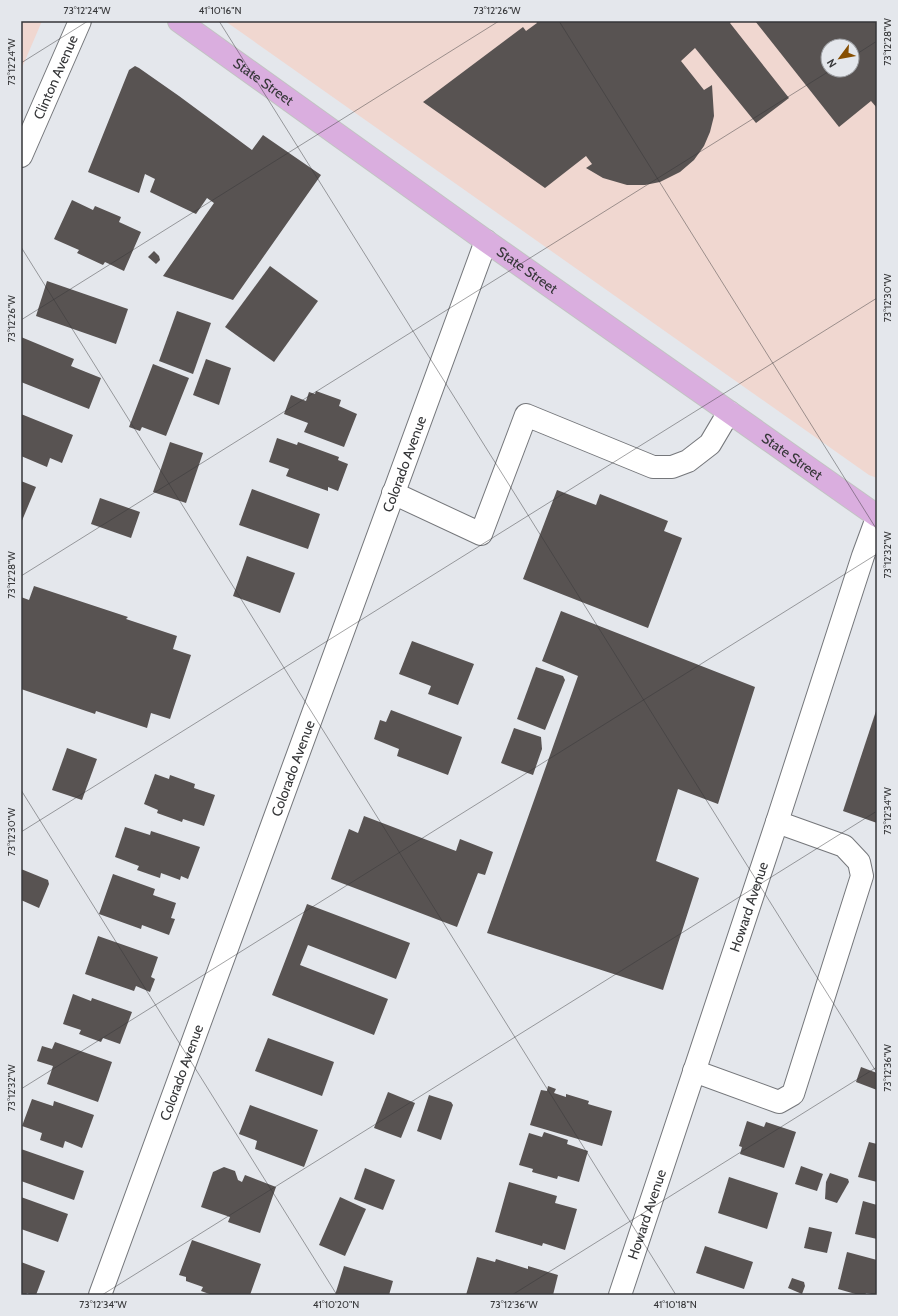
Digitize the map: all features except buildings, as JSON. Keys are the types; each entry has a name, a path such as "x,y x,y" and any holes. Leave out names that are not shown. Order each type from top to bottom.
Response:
{"main road":[{"name":"State Street","path":"179,21 486,241 877,517"}],"street":[{"name":"Clinton Avenue","path":"21,156 80,21"},
{"name":"Colorado Avenue","path":"100,1295 486,241"},
{"path":"393,493 481,534 526,415 653,467 672,467 688,461 710,444 729,412"},
{"name":"Howard Avenue","path":"620,1295 877,517"},
{"path":"694,1071 779,1102 793,1094 862,876 859,862 844,846 777,822"}],"shaded area":[{"path":"21,21 42,21 21,70"},
{"path":"225,21 877,21 877,478 869,475"}]}
